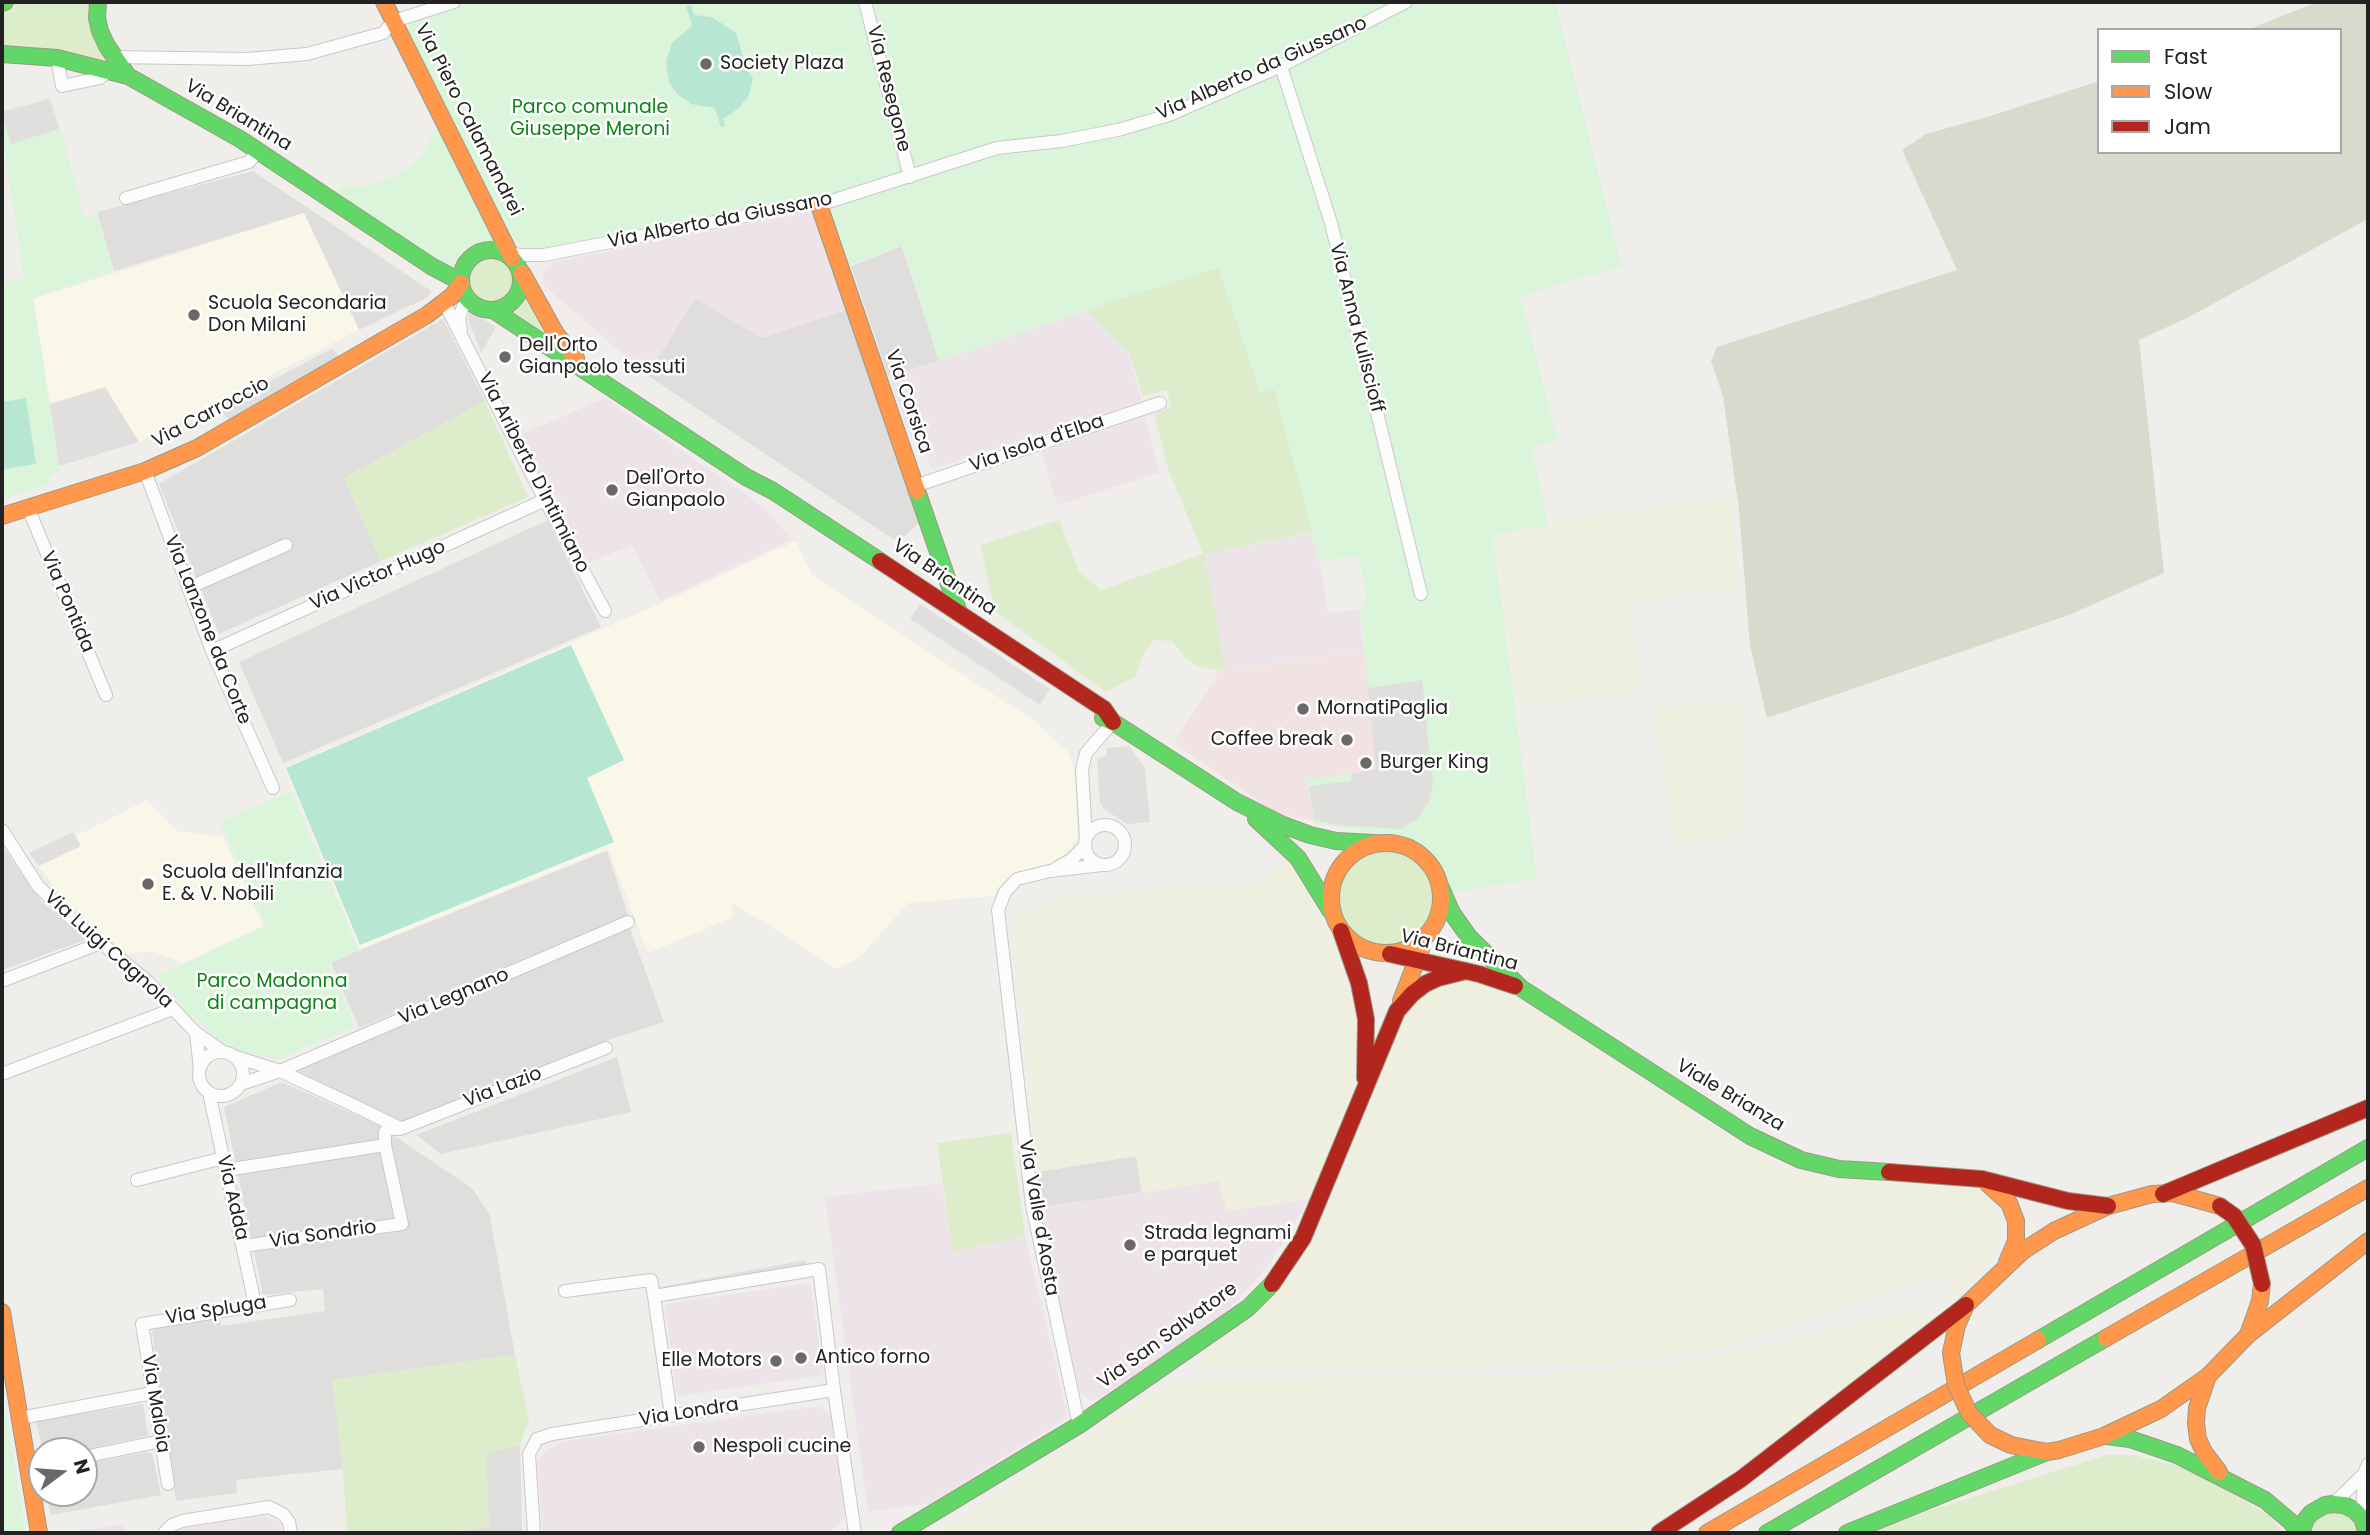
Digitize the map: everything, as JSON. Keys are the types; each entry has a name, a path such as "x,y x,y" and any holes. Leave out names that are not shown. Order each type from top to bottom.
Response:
{"main road":[{"path":"2,54 111,64 97,18 98,2"},
{"name":"Via Piero Calamandrei","path":"384,2 512,258"},
{"name":"Via Briantina","path":"111,64 253,156 461,282"},
{"name":"Via Corsica","path":"819,205 959,613"},
{"name":"Via Carroccio","path":"2,516 145,471 197,448 427,315 457,306 465,265 472,256 487,250 512,258"},
{"path":"493,310 508,305 521,286 512,258"},
{"name":"Via Briantina","path":"512,258 556,334 590,374"},
{"path":"431,266 439,283 457,306 467,297 461,282"},
{"name":"Via Briantina","path":"457,306 493,310 1104,709 1113,722"},
{"name":"Via Briantina","path":"746,477 767,499 1096,716 1113,722 1237,802 1310,835 1336,841 1375,844"},
{"name":"Via Briantina","path":"1237,802 1298,858 1336,920"},
{"path":"1389,843 1415,850 1429,862 1441,888 1439,915 1430,932 1402,951 1383,953 1364,948 1347,936 1336,920 1331,895 1336,876 1357,850 1389,843"},
{"name":"Via Briantina","path":"1441,888 1452,913 1469,936 1483,953 1521,988"},
{"name":"Via San Salvatore","path":"1336,920 1356,972 1366,1019 1364,1088"},
{"name":"Via San Salvatore","path":"900,1533 1079,1424 1248,1308 1271,1285 1303,1238 1364,1088 1377,1063 1425,936"},
{"name":"Via Briantina","path":"1383,953 1466,971 1521,988"},
{"name":"Via San Salvatore","path":"1397,1011 1425,984 1466,971"},
{"name":"Viale Brianza","path":"1521,988 1750,1136 1801,1160 1839,1169 1982,1180 2068,1201 2108,1206"},
{"path":"2163,1194 2368,1108"},
{"path":"1707,1533 2368,1148"},
{"path":"1982,1180 2009,1203 2016,1221 2016,1241 2003,1268"},
{"path":"1767,1533 2368,1188"},
{"path":"1659,1533 1741,1479 1966,1306 2023,1251 2054,1231 2108,1206 2135,1198 2173,1193 2220,1206 2234,1216 2253,1245 2262,1284 2260,1301 2248,1335"},
{"path":"1847,1533 2047,1452 2104,1436 2161,1409 2208,1377 2248,1335 2368,1241"},
{"path":"1966,1306 1957,1325 1951,1353 1956,1385 1969,1413 1979,1426 2011,1445 2047,1452"},
{"path":"2,1312 20,1418 28,1446"},
{"path":"2208,1377 2197,1408 2198,1439 2211,1463 2227,1480"},
{"path":"2104,1436 2130,1438 2163,1448 2265,1500 2300,1533 2306,1519 2325,1506"},
{"path":"2265,1500 2304,1508 2344,1505 2354,1510 2365,1526"},
{"path":"36,1507 38,1533"}],"street":[{"path":"57,58 62,86 100,78 111,64 307,54 383,33 394,20 454,2"},
{"name":"Via Resegone","path":"865,2 910,177"},
{"name":"Via Alberto da Giussano","path":"512,258 544,255 807,204 819,205 997,148 1061,141 1118,130 1169,115 1281,66 1406,2"},
{"name":"Via Anna Kuliscioff","path":"1281,66 1331,223 1420,594"},
{"path":"126,198 253,156"},
{"name":"Via Ariberto D'Intimiano","path":"457,306 462,333 545,500 605,611"},
{"name":"Via Isola d'Elba","path":"915,486 1160,403"},
{"name":"Via Lanzone da Corte","path":"145,471 212,651 273,788"},
{"name":"Via Victor Hugo","path":"212,651 545,500"},
{"name":"Via Pontida","path":"28,508 106,695"},
{"path":"188,588 286,545"},
{"path":"1102,865 1090,858 1085,842 1082,770 1086,753 1113,722"},
{"path":"1050,871 1115,862 1123,853 1124,841 1118,830 1091,812 1084,798"},
{"path":"1050,871 1071,860 1094,828 1107,825"},
{"name":"Via Luigi Cagnola","path":"2,830 38,886 147,981 196,1033 228,1054 280,1071 354,1104 400,1129"},
{"name":"Via Valle d'Aosta","path":"1050,871 1017,879 1005,891 998,910 1032,1205 1079,1424"},
{"name":"Via Legnano","path":"241,1084 280,1071 628,922"},
{"path":"2,981 101,943"},
{"path":"2,1074 173,1009"},
{"path":"196,1033 201,1082 208,1093 218,1096 230,1094 241,1084 242,1068 228,1054 208,1056 200,1069"},
{"name":"Via Lazio","path":"400,1129 606,1048"},
{"name":"Via Adda","path":"208,1093 255,1304"},
{"path":"137,1180 225,1164 385,1145 385,1132 391,1128 400,1129"},
{"name":"Via Sondrio","path":"243,1246 402,1224 385,1145"},
{"path":"654,1296 819,1269 854,1533"},
{"path":"565,1291 652,1280 671,1415"},
{"name":"Via Spluga","path":"142,1324 290,1300"},
{"name":"Via Maloia","path":"142,1324 168,1484"},
{"name":"Via Londra","path":"534,1533 529,1454 537,1439 552,1434 834,1390"},
{"path":"20,1418 153,1393"},
{"path":"98,1454 161,1441"},
{"path":"2325,1506 2366,1469"},
{"path":"2365,1526 2366,1469"},
{"path":"164,1533 172,1525 182,1521 269,1507 283,1514 289,1522 291,1533"}],"shaded area":[{"path":"2317,2 2368,2 2368,219 2189,317 2139,340 2164,573 2069,615 1767,718 1750,646 1739,510 1723,396 1711,361 1717,347 1957,270 1902,150 1926,134 2097,82 2097,154 2342,154 2342,28 2252,28"},
{"path":"50,99 59,129 11,144 2,112"},
{"path":"253,171 431,291 428,297 359,330 304,213 114,271 97,212"},
{"path":"808,212 816,216 846,310 762,338 695,298 647,375 542,284 544,272 553,262"},
{"name":"Scuola Secondaria Don Milani","path":"304,213 359,330 139,442 105,387 50,404 34,299"},
{"path":"902,246 939,361 888,376 851,266"},
{"path":"695,298 762,338 846,310 921,521 905,536 893,539 647,375"},
{"path":"470,311 496,327 481,353 468,319"},
{"path":"1086,311 1128,353 1142,401 931,469 921,441 911,438 888,376"},
{"path":"443,319 485,401 344,478 381,561 219,634 159,484"},
{"path":"333,348 341,360 229,421 219,408"},
{"path":"105,387 139,442 59,466 50,404"},
{"path":"605,398 761,505 793,539 660,601 632,545 589,563 519,435"},
{"path":"1145,416 1160,473 1057,505 1041,451"},
{"path":"548,520 601,627 283,763 239,662"},
{"path":"1311,533 1320,563 1328,612 1359,610 1364,651 1226,670 1204,554"},
{"path":"796,541 812,575 1034,721 1067,751 1074,768 1078,837 1060,861 1017,873 996,889 995,896 908,903 859,958 837,969 732,902 733,917 648,953 608,849 360,949 285,768"},
{"path":"920,604 1050,689 1040,705 910,619"},
{"path":"1364,651 1407,664 1433,785 1337,826 1275,812 1174,743 1219,671"},
{"path":"1422,680 1433,785 1429,801 1418,818 1401,829 1337,825 1314,820 1309,786 1351,781 1351,774 1376,769 1368,688"},
{"path":"1129,746 1145,768 1150,822 1127,824 1104,809 1100,802 1097,758 1107,756 1107,748"},
{"name":"Scuola dell'Infanzia E. & V. Nobili","path":"147,800 176,831 223,837 263,926 183,963 152,951 129,954 65,901 33,858"},
{"path":"73,832 81,846 39,866 29,853"},
{"path":"2,846 41,901 85,940 2,970"},
{"path":"607,851 628,915 388,1016 360,950"},
{"path":"629,926 664,1022 609,1040 399,1123 297,1071"},
{"path":"360,950 388,1016 359,1028 331,963"},
{"path":"617,1057 631,1112 441,1154 416,1135"},
{"path":"282,1082 377,1124 473,1189 490,1216 515,1355 333,1380 343,1469 236,1480 237,1493 176,1501 152,1332 156,1327 219,1316 221,1326 325,1311 323,1289 263,1295 224,1107"},
{"path":"1136,1156 1142,1193 1041,1207 1037,1172"},
{"path":"434,1164 442,1217 413,1221 405,1168"},
{"path":"1219,1181 1227,1211 1309,1199 1269,1265 1226,1312 1136,1375 1092,1401 1076,1391 1041,1207"},
{"path":"942,1183 953,1252 1025,1236 1068,1417 931,1503 868,1512 825,1197"},
{"path":"806,1260 807,1271 661,1296 660,1287"},
{"path":"810,1283 824,1375 677,1396 665,1304"},
{"path":"143,1404 148,1436 98,1447 98,1437 40,1437 36,1421"},
{"path":"820,1406 835,1419 846,1514 839,1525 830,1531 543,1533 537,1462 547,1450 564,1441"},
{"path":"520,1445 522,1533 442,1533 489,1527 486,1453"},
{"path":"152,1453 161,1495 98,1506 98,1461"},
{"path":"50,1507 95,1507 51,1515"},
{"path":"265,1516 279,1522 284,1533 178,1533 185,1528"},
{"path":"125,1524 126,1533 70,1533 70,1532"}],"green space":[{"path":"17,2 92,2 110,63 2,50 2,7"},
{"name":"Parco comunale Giuseppe Meroni","path":"476,2 1555,2 1622,266 1520,296 1558,440 1532,447 1548,525 1493,535 1537,879 1453,892 1434,857 1404,836 1314,824 1307,780 1378,770 1360,609 1367,597 1358,555 1320,562 1274,389 1260,393 1218,268 939,361 903,245 850,265 829,205 813,197 535,250 524,247 514,239 409,32 409,25 414,20"},
{"name":"Society Plaza","path":"691,5 694,15 712,17 736,33 746,67 753,79 749,95 739,108 723,119 725,126 721,127 715,108 691,104 677,94 669,82 666,61 672,43 692,26 686,6"},
{"path":"1278,72 1313,532 1204,554 1226,670 1197,666 1185,657 1172,641 1153,640 1135,677 1106,692 996,612 980,545 1059,520 1079,571 1101,590 1203,554 1169,471 1154,414 1171,407 1167,390 1143,396 1129,353 1086,310"},
{"path":"51,97 85,218 97,215 113,271 33,298 60,473 51,475 48,485 2,499 2,283 24,279 2,133 2,111"},
{"path":"439,128 497,242 477,244 465,253 455,274 337,191 343,184 356,188 373,185 406,171 423,155 435,130"},
{"path":"492,255 509,262 516,279 509,296 492,303 475,296 468,279 475,262"},
{"path":"526,288 570,355 504,313 511,310 523,297"},
{"path":"26,398 36,464 4,469 2,402"},
{"path":"485,401 528,497 381,561 344,478"},
{"path":"1728,497 1738,589 1628,600 1640,692 1518,706 1494,533 1543,523"},
{"path":"571,645 624,760 587,778 614,842 360,945 286,768"},
{"path":"1743,702 1742,833 1677,845 1653,708"},
{"name":"Parco Madonna di campagna","path":"291,791 359,951 329,964 355,1027 278,1059 244,1053 225,1046 186,1011 157,976 266,926 220,822"},
{"path":"1386,851 1404,855 1419,865 1429,880 1433,898 1429,916 1419,931 1404,941 1386,945 1368,941 1353,931 1343,916 1339,898 1343,880 1353,865 1368,855"},
{"path":"1282,857 1301,877 1340,961 1356,1022 1353,1089 1309,1199 1227,1211 1219,1181 1142,1193 1136,1156 1037,1172 1015,920 1067,896 1259,884"},
{"path":"1468,982 1500,991 1561,1026 1775,1166 1824,1179 1975,1188 1997,1203 2001,1229 1989,1259 1957,1297 1941,1274 1730,1343 1660,1358 1596,1363 1206,1368 1202,1353 1257,1313 1294,1274 1333,1201 1403,1013 1422,994 1449,984"},
{"path":"1011,1133 1025,1236 953,1252 937,1143"},
{"path":"1910,1311 1935,1317 1736,1469 1633,1533 938,1533 1161,1389 1201,1380 1542,1375 1658,1367 1729,1354"},
{"path":"515,1355 529,1420 520,1445 486,1454 489,1527 442,1533 347,1533 343,1469 332,1380"},
{"path":"2,1413 6,1413 25,1530 3,1533"},
{"path":"2107,1455 2134,1455 2188,1469 2268,1514 2283,1533 1869,1533 1887,1524"},
{"path":"2337,1511 2353,1519 2360,1533 2309,1533 2321,1515"}],"traffic: fast":[{"path":"98,2 100,31 128,76"},
{"path":"2,54 57,58 128,76 240,139 431,266 461,282"},
{"path":"491,250 508,255 516,263 521,280 516,297 508,305 491,310 474,305 466,297 461,280 466,263 474,255 491,250"},
{"path":"493,310 746,477 773,491 880,561"},
{"path":"917,491 959,613"},
{"path":"1103,718 1237,802 1283,825 1336,841 1375,843"},
{"path":"1256,819 1298,858 1330,910"},
{"path":"1441,888 1452,913 1469,937 1521,988 1750,1136 1801,1160 1839,1169 1889,1172"},
{"path":"2038,1340 2368,1148"},
{"path":"900,1533 1079,1425 1248,1308 1272,1284"},
{"path":"1767,1533 2106,1338"},
{"path":"2107,1436 2130,1439 2177,1455 2265,1500 2291,1522 2299,1533"},
{"path":"1847,1533 2047,1452"},
{"path":"2301,1533 2311,1513 2325,1505 2333,1504 2354,1510 2362,1518 2367,1533"}],"traffic: slow":[{"path":"384,2 512,258"},
{"path":"819,205 917,491"},
{"path":"522,273 556,334 576,358"},
{"path":"2,516 145,471 197,448 427,315 452,296 461,283"},
{"path":"1386,843 1407,848 1425,859 1436,877 1441,898 1436,919 1425,937 1407,948 1386,953 1365,948 1347,937 1336,919 1331,898 1336,877 1347,859 1365,848 1386,843"},
{"path":"1401,1001 1421,949"},
{"path":"1988,1184 2009,1203 2016,1221 2016,1241 2007,1262"},
{"path":"2106,1338 2368,1188"},
{"path":"1951,1353 1957,1325 1966,1305 2023,1251 2054,1231 2108,1206 2152,1194 2173,1193 2220,1206"},
{"path":"2248,1335 2368,1241"},
{"path":"2011,1445 2047,1452 2059,1450 2104,1436 2161,1409 2208,1376 2248,1335 2260,1301 2262,1284"},
{"path":"2,1312 39,1533"},
{"path":"1707,1533 2038,1340"},
{"path":"1951,1353 1956,1385 1969,1413 1990,1435 2011,1445"},
{"path":"2208,1376 2197,1408 2196,1423 2198,1439 2204,1452 2219,1472"}],"traffic: jam":[{"path":"880,561 1104,709 1113,722"},
{"path":"1341,931 1359,983 1366,1019 1365,1078"},
{"path":"1390,954 1479,974 1515,986"},
{"path":"1272,1284 1303,1238 1397,1011 1425,984 1466,971"},
{"path":"2163,1194 2368,1108"},
{"path":"1889,1172 1982,1179 2068,1201 2108,1206"},
{"path":"2220,1206 2234,1216 2253,1245 2262,1284"},
{"path":"1659,1533 1741,1479 1966,1305"}],"place":[{"name":"Society Plaza","path":"706,64"},
{"name":"Scuola Secondaria Don Milani","path":"194,315"},
{"name":"Dell'Orto Gianpaolo tessuti","path":"505,357"},
{"name":"Dell'Orto Gianpaolo","path":"612,490"},
{"name":"MornatiPaglia","path":"1303,709"},
{"name":"Coffee break","path":"1347,740"},
{"name":"Burger King","path":"1366,763"},
{"name":"Scuola dell'Infanzia E. & V. Nobili","path":"148,884"},
{"name":"Strada legnami e parquet","path":"1130,1245"},
{"name":"Antico forno","path":"801,1358"},
{"name":"Elle Motors","path":"776,1361"},
{"name":"Nespoli cucine","path":"699,1447"}]}
